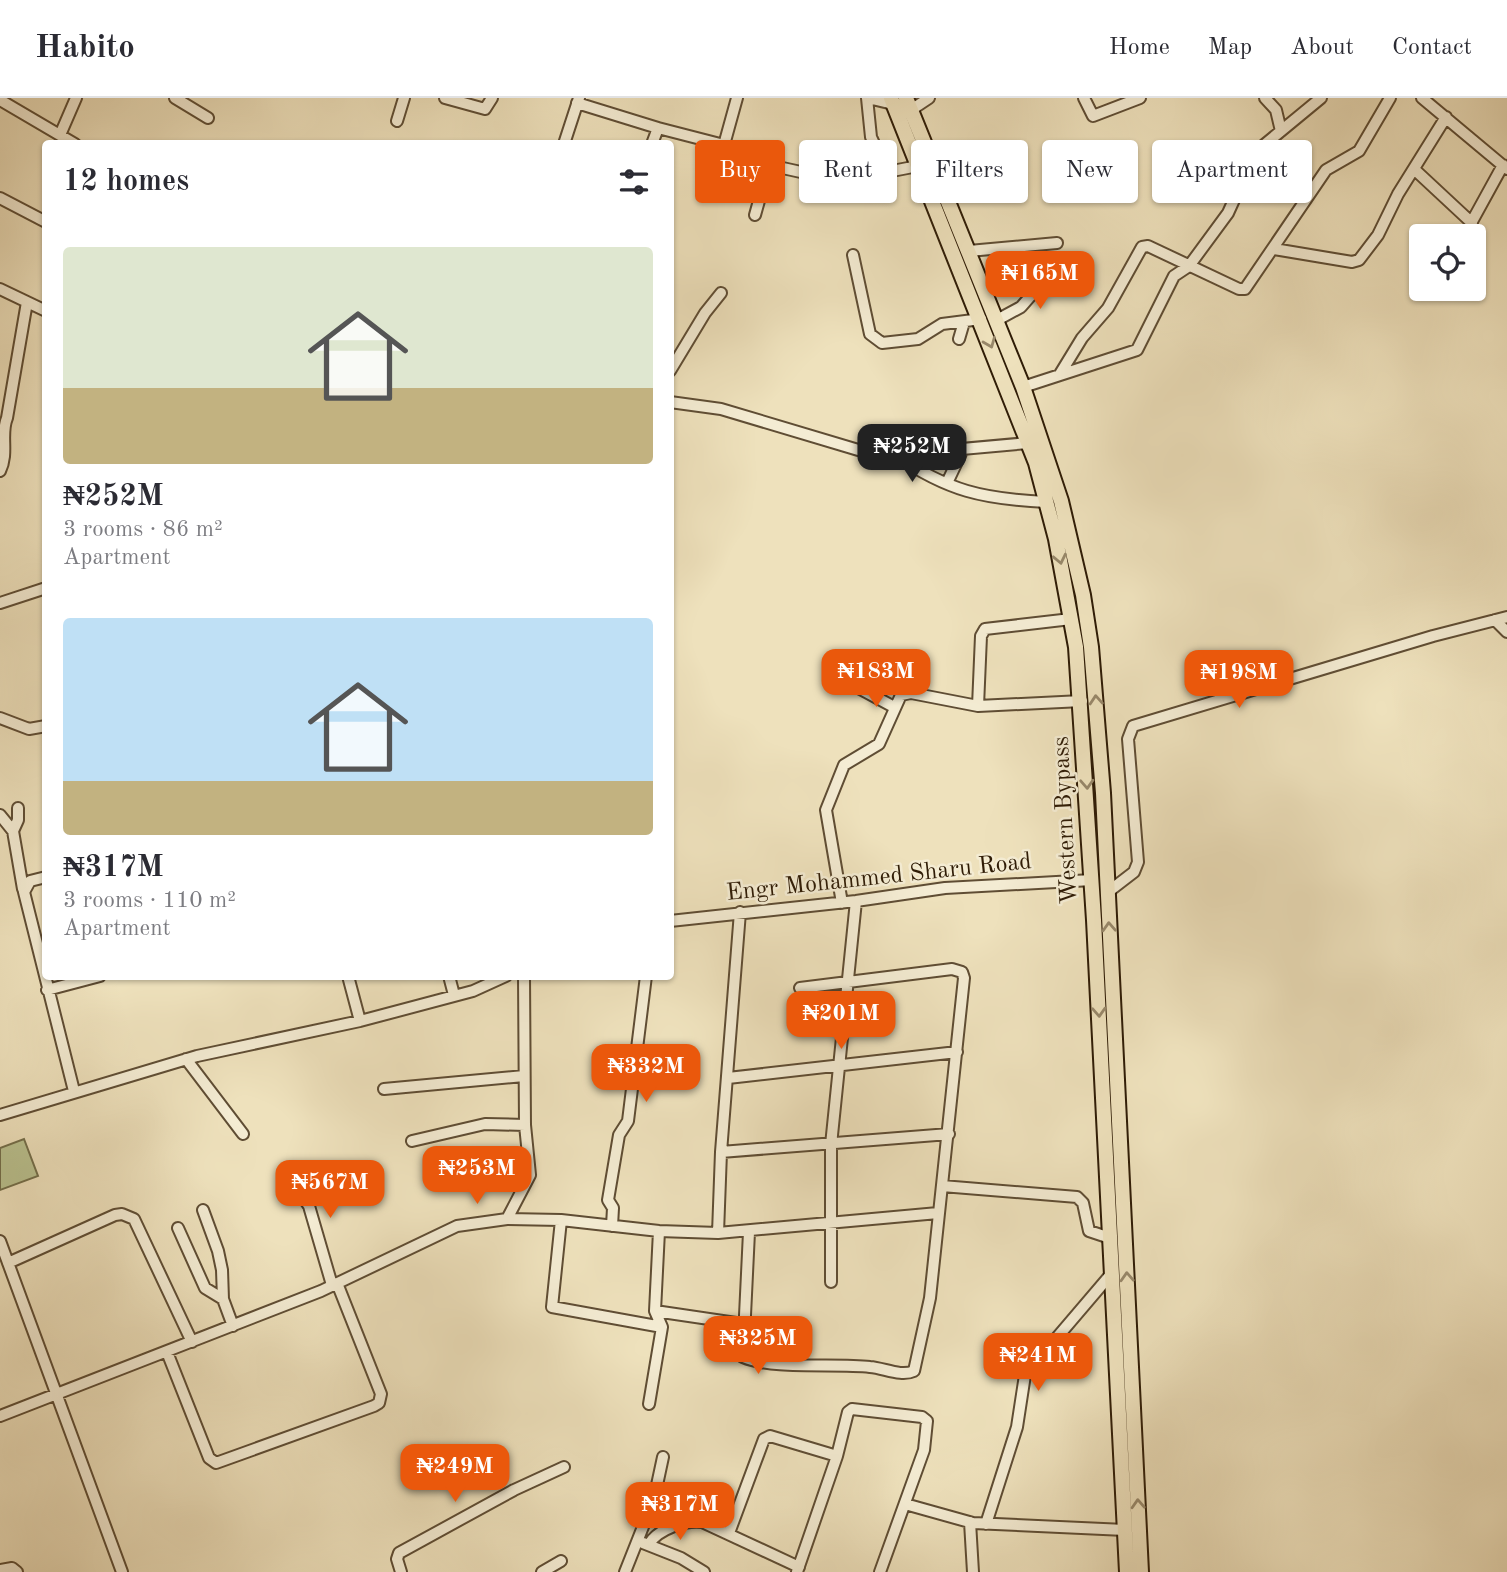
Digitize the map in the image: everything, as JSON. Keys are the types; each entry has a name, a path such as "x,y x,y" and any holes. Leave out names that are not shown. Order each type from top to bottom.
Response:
{"main road":[{"name":"Western Bypass","path":"900,103 911,142"},
{"name":"Western Bypass","path":"900,103 955,235 981,319 1028,443 1046,502 1072,619 1082,701 1127,1572"},
{"name":"Western Bypass","path":"938,203 955,235 969,251 1023,387 1058,490 1083,595 1096,693 1108,892 1141,1572"}],"street":[{"path":"60,135 76,98"},
{"path":"175,98 208,118"},
{"path":"397,121 404,98"},
{"path":"445,98 485,108 492,98"},
{"path":"725,140 737,98"},
{"path":"873,140 868,98 900,103 929,98"},
{"path":"1084,98 1093,116 1140,98"},
{"path":"1265,98 1276,110 1281,131"},
{"path":"1272,140 1321,98"},
{"path":"1059,374 1079,343 1108,309 1142,247 1242,290 1274,249 1326,170 1359,151 1390,98"},
{"path":"1414,169 1472,223 1505,167 1422,98"},
{"path":"0,100 68,140"},
{"path":"565,140 578,100 658,128 705,140"},
{"path":"1274,249 1352,262 1359,260 1378,235 1446,117"},
{"path":"654,140 658,128"},
{"path":"0,198 42,220"},
{"path":"755,215 758,203"},
{"path":"1023,387 1137,350 1174,276 1189,265 1233,203"},
{"path":"969,251 1057,243"},
{"path":"853,255 870,334 876,340 888,344 918,339 942,324 981,319"},
{"path":"997,320 1021,307 1055,268"},
{"path":"0,289 42,309"},
{"path":"674,364 705,313 721,293"},
{"path":"0,471 5,451 1,428 7,418 27,302"},
{"path":"959,340 964,322"},
{"path":"674,403 721,409 862,452 895,455 1028,443"},
{"path":"947,483 963,449"},
{"path":"895,455 975,496 1046,502"},
{"path":"0,603 42,588"},
{"path":"978,706 981,636 985,629 1072,619"},
{"path":"1108,892 1134,872 1138,862 1128,739 1133,726 1501,619 1507,632"},
{"path":"829,672 894,707"},
{"path":"842,903 826,810 844,765 879,744 901,695 911,693 978,706 1082,701"},
{"path":"0,718 29,729 42,727"},
{"path":"13,831 18,820 18,808"},
{"path":"0,815 13,831 42,969"},
{"path":"24,892 30,881 42,878"},
{"name":"Engr Mohammed Sharu Road","path":"674,920 842,903 945,888 1092,880"},
{"path":"831,1282 831,1145 850,983 856,901"},
{"path":"718,1233 721,1152 740,912"},
{"path":"750,1232 741,1355 747,1359 869,1367 911,1373 916,1367 930,1298 938,1213 950,1134 964,978 957,969 800,988"},
{"path":"45,980 74,1091"},
{"path":"47,990 85,980"},
{"path":"349,980 360,1021"},
{"path":"450,980 454,995"},
{"path":"0,1115 186,1059 360,1021 454,995 495,980"},
{"path":"507,1219 530,1175 525,1125 524,980"},
{"path":"612,1226 613,1208 608,1200 619,1135 628,1121 646,980"},
{"path":"728,1078 957,1052"},
{"path":"186,1059 243,1134"},
{"path":"384,1089 524,1076"},
{"path":"412,1141 485,1124 525,1125"},
{"path":"721,1152 950,1134"},
{"path":"167,1352 209,1458 216,1463 379,1403 380,1394 334,1284 309,1206 288,1175"},
{"path":"942,1186 1077,1197 1083,1203 1088,1231 1110,1238"},
{"path":"204,1210 222,1270 223,1299 233,1326"},
{"path":"0,1416 334,1284 449,1228 507,1219 561,1220 659,1231 718,1233 831,1225 938,1213"},
{"path":"8,1263 115,1215 129,1216 134,1219 192,1342"},
{"path":"561,1220 552,1307 662,1327"},
{"path":"178,1228 205,1288 223,1299"},
{"path":"649,1404 662,1327 655,1311 659,1231"},
{"path":"0,1241 122,1572"},
{"path":"986,1524 1017,1427 1025,1375 1112,1273"},
{"path":"655,1311 743,1324"},
{"path":"649,1544 655,1535 692,1521 702,1522 798,1569 837,1456 850,1409 925,1418 924,1450 880,1572"},
{"path":"729,1533 764,1439 770,1436 837,1456"},
{"path":"625,1572 654,1499 663,1457"},
{"path":"401,1572 397,1559 402,1551 564,1466"},
{"path":"905,1504 986,1524 1125,1530"},
{"path":"970,1522 973,1572"},
{"path":"637,1541 681,1558 704,1572"},
{"path":"542,1572 561,1561"},
{"path":"0,1570 12,1568 17,1572"}],"green space":[{"path":"24,1139 38,1176 0,1190 0,1148"}]}
